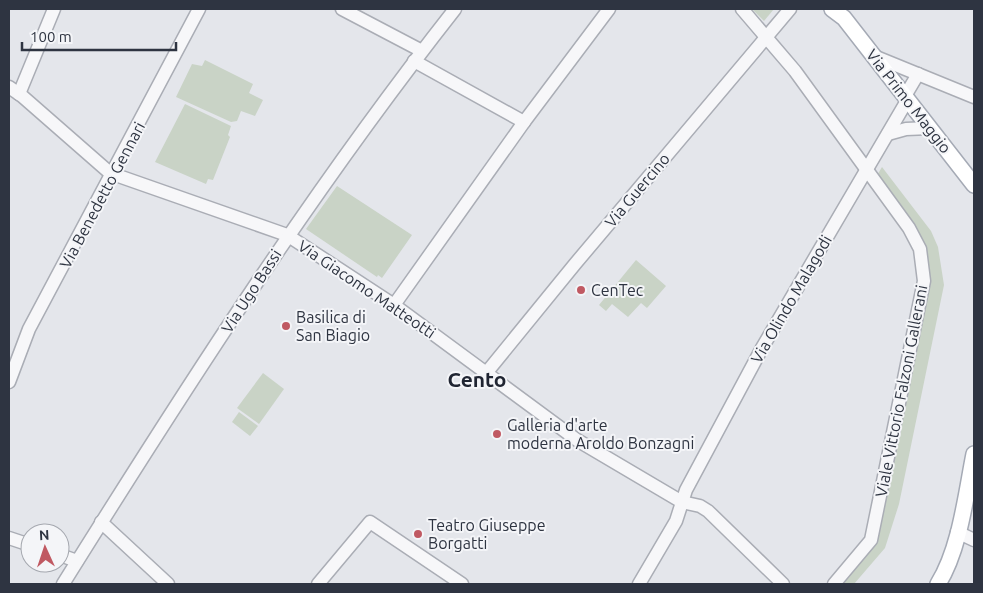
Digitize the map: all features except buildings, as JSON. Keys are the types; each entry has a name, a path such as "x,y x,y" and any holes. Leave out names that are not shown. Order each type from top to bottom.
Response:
{"main road":[{"name":"Via Primo Maggio","path":"840,12 974,186"},
{"path":"938,584 947,564 957,532 974,454"}],"street":[{"path":"14,90 54,9"},
{"name":"Via Benedetto Gennari","path":"9,382 29,329 66,264 110,173 147,110 199,9"},
{"path":"342,9 524,122"},
{"name":"Via Ugo Bassi","path":"63,584 101,522 287,235 418,56 455,9"},
{"path":"394,305 524,122 609,9"},
{"name":"Viale Vittorio Falzoni Gallerani","path":"742,9 768,37 867,170 909,228 920,249 924,281 871,540 834,584"},
{"name":"Via Guercino","path":"487,372 606,227 790,9"},
{"path":"876,57 974,97"},
{"name":"Via Olindo Malagodi","path":"639,584 676,522 686,490 711,441 762,348 888,134 918,74"},
{"name":"Via Giacomo Matteotti","path":"14,90 110,173 287,235 394,305 487,372 576,440 682,502 700,506 708,511 783,584"},
{"path":"888,134 906,128 930,128"},
{"path":"101,522 168,584"},
{"path":"318,584 370,522 462,584"},
{"path":"957,532 974,540"},
{"path":"70,559 77,561"}],"shaded area":[{"path":"752,9 774,9 764,21"},
{"path":"205,60 253,84 249,93 263,100 255,116 241,111 237,121 231,122 176,97 192,64 202,66"},
{"path":"185,104 231,126 228,135 230,137 213,180 208,179 206,184 155,162"},
{"path":"882,167 931,231 938,247 944,285 899,504 885,548 854,584 838,584 872,544 885,501 931,282 924,243 876,177"},
{"path":"337,186 412,235 382,278 378,275 377,277 306,229"},
{"path":"636,260 666,286 647,308 641,303 628,317 612,304 606,311 599,305"},
{"path":"263,373 284,389 259,424 237,408"},
{"path":"239,412 258,426 250,436 232,422"}],"place":[{"name":"CenTec","path":"581,290"},
{"name":"Basilica di San Biagio","path":"286,326"},
{"name":"Galleria d'arte moderna Aroldo Bonzagni","path":"497,434"},
{"name":"Teatro Giuseppe Borgatti","path":"418,534"}],"district":[{"name":"Cento","path":"477,380"}]}
